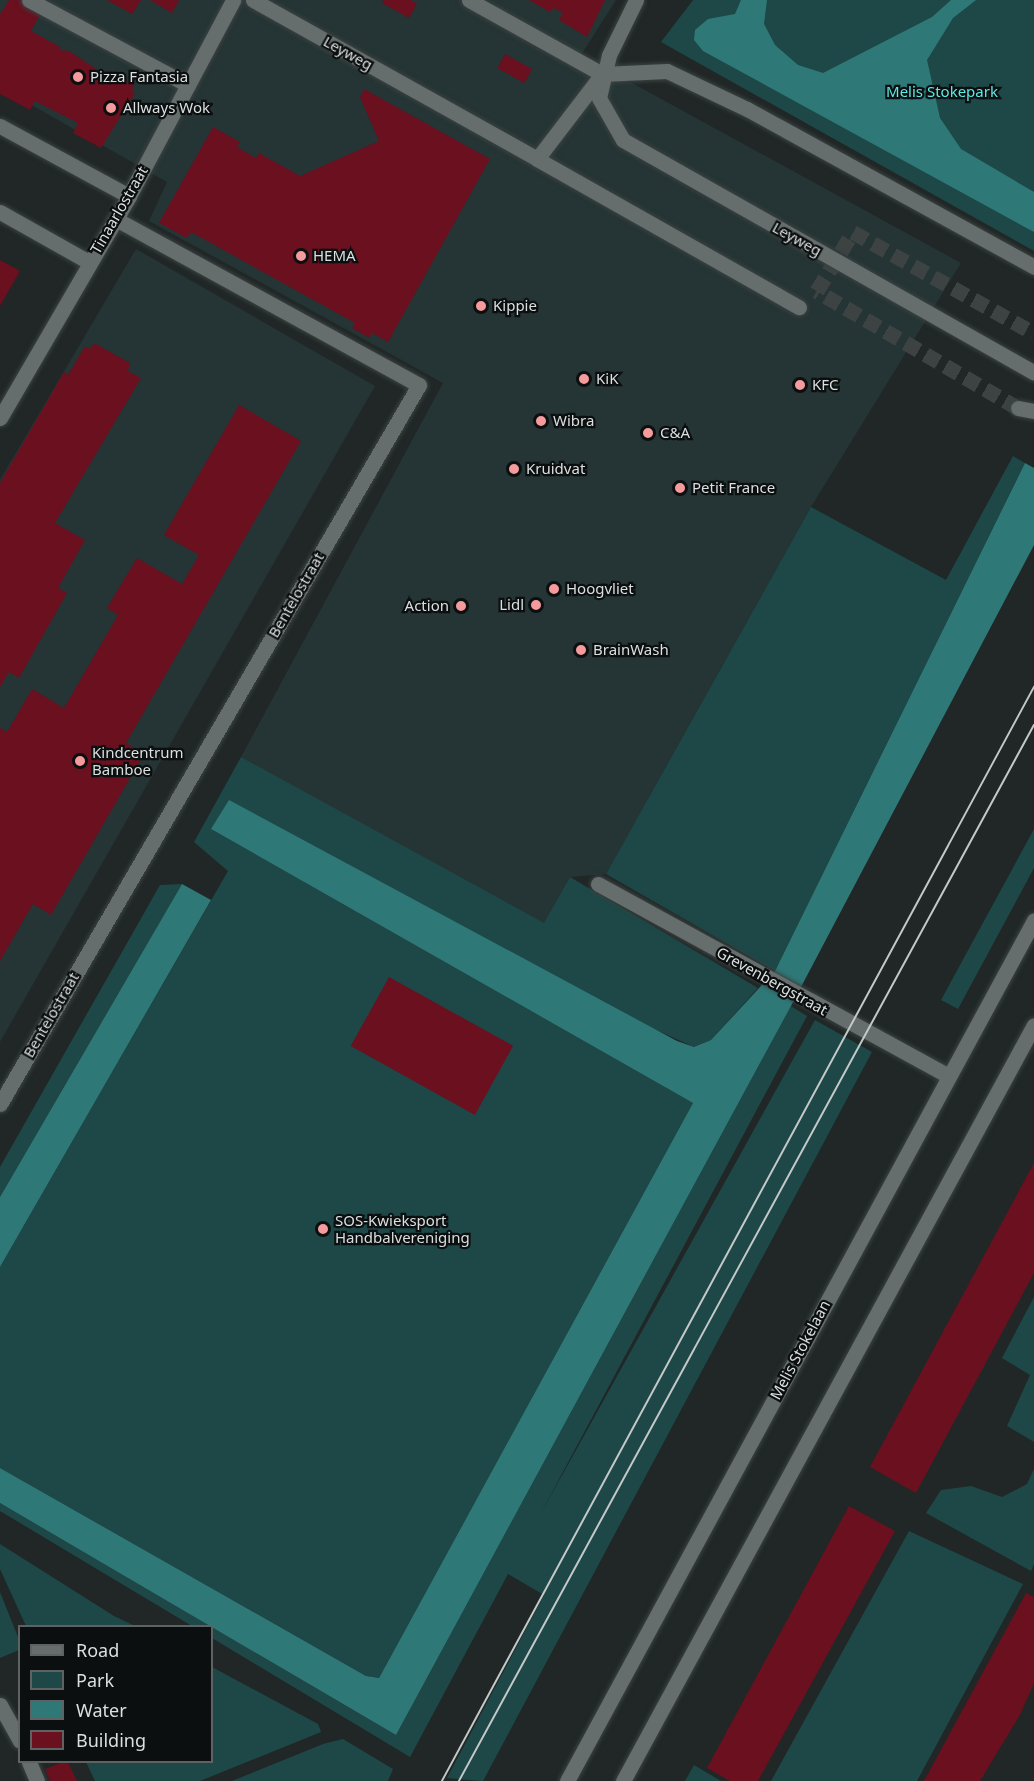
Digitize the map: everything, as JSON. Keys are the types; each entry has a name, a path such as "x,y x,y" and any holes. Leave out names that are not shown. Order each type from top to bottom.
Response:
{"street":[{"path":"29,0 188,85"},
{"name":"Tinaarlostraat","path":"0,418 132,191 234,0"},
{"name":"Leyweg","path":"253,0 799,308"},
{"path":"469,0 602,74 667,71 747,109 1034,267"},
{"name":"Leyweg","path":"537,159 602,74 636,0"},
{"name":"Leyweg","path":"602,74 599,98 622,140 1034,373"},
{"path":"0,126 132,191"},
{"path":"0,212 89,262"},
{"name":"Bentelostraat","path":"0,1104 419,385 116,219"},
{"path":"1018,408 1034,411"},
{"name":"Grevenbergstraat","path":"598,884 948,1076"},
{"name":"Melis Stokelaan","path":"567,1781 1034,920"},
{"path":"623,1781 1034,1025"},
{"path":"0,1705 18,1737"},
{"path":"29,1763 37,1781"}],"shaded area":[{"path":"0,0 616,0 581,55 961,263 811,507 606,874 570,877 544,924 241,757 443,383 149,221 167,182 0,87"},
{"name":"Kindcentrum Bamboe","path":"136,249 375,386 0,1042 0,480"}],"green space":[{"name":"Melis Stokepark","path":"693,0 1034,0 1034,251 661,42"},
{"path":"1013,456 1025,463 775,971 606,874 811,507 946,580"},
{"name":"SOS-Kwieksport Handbalvereniging","path":"241,757 544,923 570,877 758,988 711,1040 694,1047 211,829 693,1103 379,1678 366,1676 0,1468 0,1267 228,871 194,842"},
{"path":"1034,829 1034,868 958,1009 941,1000"},
{"path":"182,884 0,1197 0,1167 160,885"},
{"path":"791,1006 807,1016 541,1513 815,1020 872,1052 483,1781 447,1778 544,1595 508,1574 410,1757 213,1639 213,1628 396,1735"},
{"path":"1034,1297 1034,1442 1007,1426 1030,1375 1002,1358"},
{"path":"1034,1469 1034,1564 1031,1571 926,1513 941,1490 971,1486 1002,1497 1027,1484"},
{"path":"0,1503 208,1625 190,1625 0,1511"},
{"path":"909,1531 1023,1584 917,1781 771,1781"},
{"path":"0,1544 114,1616 133,1625 26,1625 0,1569"},
{"path":"0,1592 18,1637 18,1650 0,1658"},
{"path":"213,1668 318,1724 321,1732 200,1781 95,1781 86,1763 213,1763"},
{"path":"343,1739 393,1769 388,1781 232,1781 323,1744"},
{"path":"694,1765 721,1781 685,1781"}],"water":[{"path":"741,0 767,0 764,24 775,45 798,65 823,73 932,17 951,0 976,0 953,18 927,60 940,118 961,149 1034,192 1034,232 703,51 694,40 695,30 708,19 735,14"},
{"path":"1025,463 1034,468 1034,545 791,1006 396,1735 213,1628 213,1625 208,1625 0,1503 0,1468 366,1676 379,1678 693,1103 211,829 229,800 677,1041 694,1047 711,1040 775,971"},
{"path":"182,884 211,900 0,1267 0,1197"}],"building":[{"path":"9,0 22,0 42,11 31,31 60,47 60,50 69,51 99,71 103,73 105,70 134,85 132,91 135,93 101,148 73,133 78,123 35,101 30,110 0,94 0,14"},
{"path":"107,0 141,0 132,14"},
{"path":"150,0 179,0 172,13"},
{"path":"384,0 411,0 417,4 409,18 382,3"},
{"path":"529,0 605,0 587,37 559,20 563,13 554,8 550,12"},
{"path":"505,54 532,69 524,83 497,68"},
{"path":"364,89 490,159 388,342 372,333 369,338 352,328 355,323 191,232 187,238 159,223 213,127 240,142 237,147 256,158 259,153 300,176 379,141 360,97"},
{"path":"0,260 20,271 0,306"},
{"path":"94,343 130,363 128,371 141,378 55,523 85,540 58,588 67,593 19,678 9,672 0,687 0,483 64,372 68,375 85,346 90,349"},
{"path":"239,405 301,441 126,743 144,754 51,915 33,904 0,961 0,728 7,732 32,689 64,708 118,615 107,608 137,558 182,584 199,555 164,535"},
{"path":"389,977 513,1046 475,1115 351,1046"},
{"path":"1034,1163 1034,1273 916,1493 870,1467"},
{"path":"849,1506 895,1531 758,1781 730,1781 707,1768"},
{"path":"1026,1593 1034,1597 1034,1683 1021,1713 980,1781 924,1781"},
{"path":"60,1763 68,1763 77,1781 50,1781 45,1769"}],"tunnel":[{"path":"1018,408 817,291 853,232 1034,333"}],"tram line":[{"path":"442,1781 1034,687"},
{"path":"459,1781 1034,725"}],"place":[{"name":"Pizza Fantasia","path":"78,77"},
{"name":"Allways Wok","path":"111,108"},
{"name":"HEMA","path":"301,256"},
{"name":"Kippie","path":"481,306"},
{"name":"KiK","path":"584,379"},
{"name":"KFC","path":"800,385"},
{"name":"Wibra","path":"541,421"},
{"name":"C&A","path":"648,433"},
{"name":"Kruidvat","path":"514,469"},
{"name":"Petit France","path":"680,488"},
{"name":"Hoogvliet","path":"554,589"},
{"name":"Lidl","path":"536,605"},
{"name":"Action","path":"461,606"},
{"name":"BrainWash","path":"581,650"},
{"name":"Kindcentrum Bamboe","path":"80,761"},
{"name":"SOS-Kwieksport Handbalvereniging","path":"323,1229"}]}
